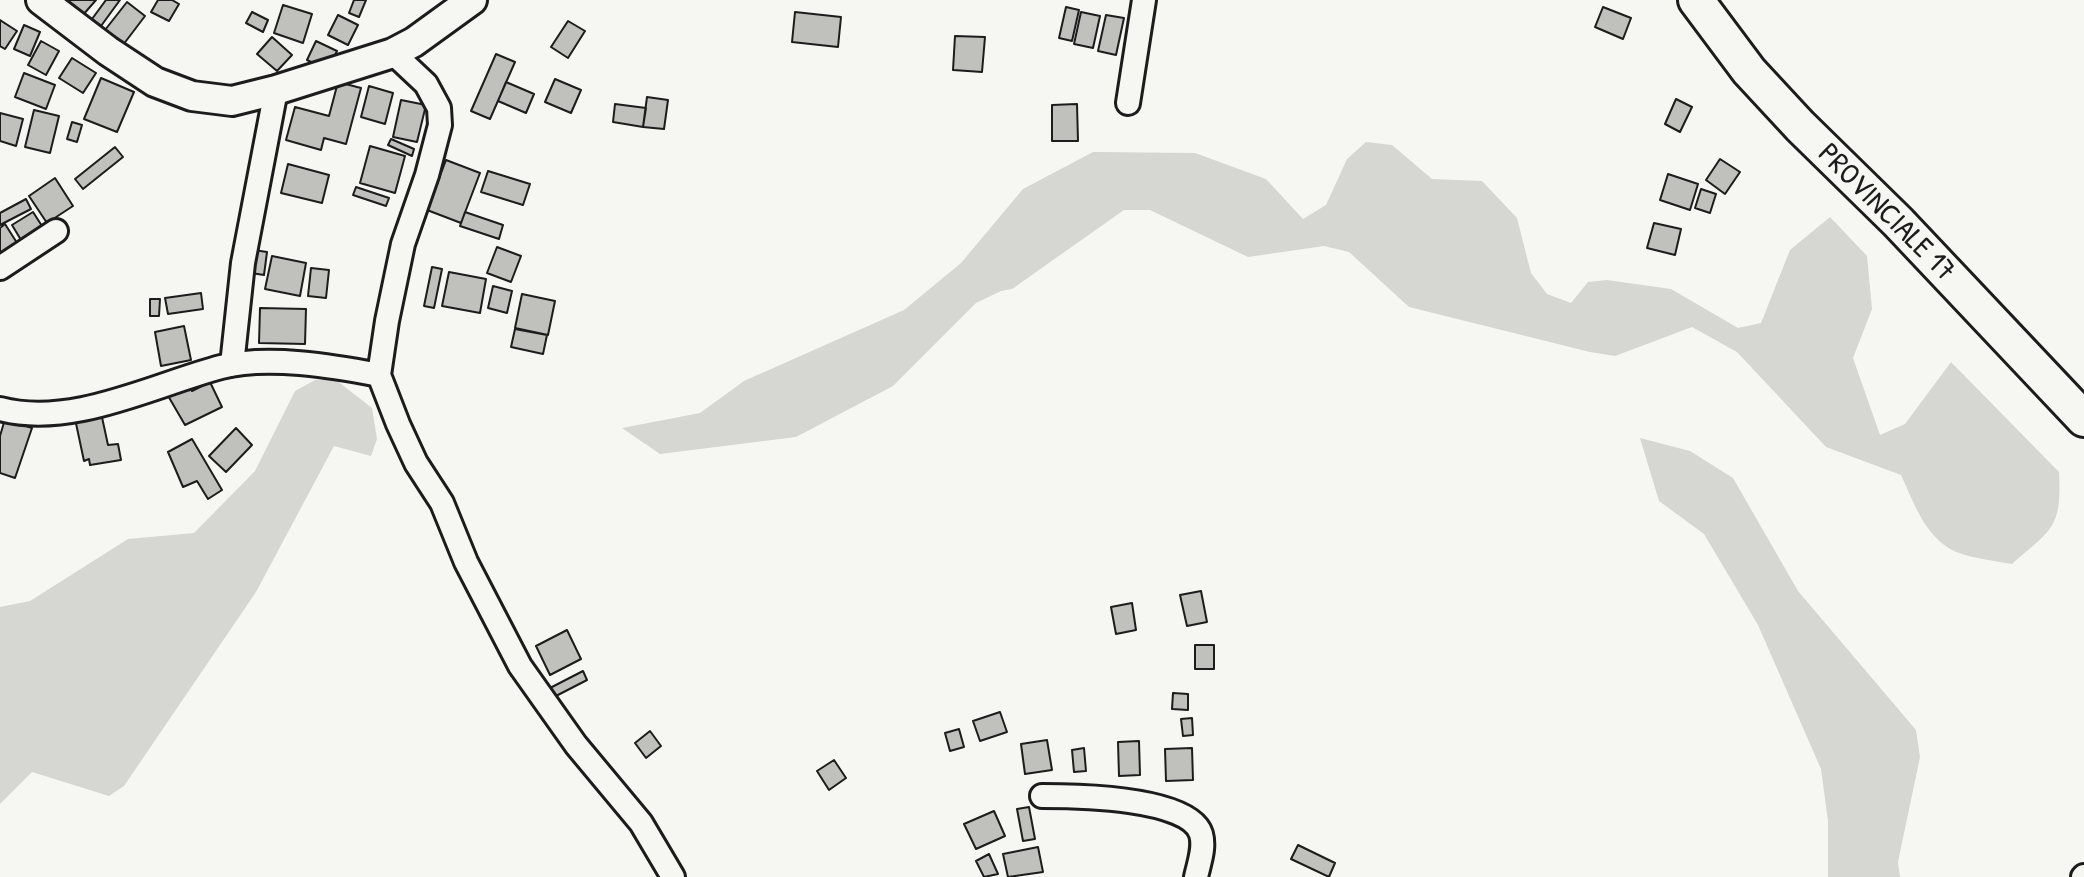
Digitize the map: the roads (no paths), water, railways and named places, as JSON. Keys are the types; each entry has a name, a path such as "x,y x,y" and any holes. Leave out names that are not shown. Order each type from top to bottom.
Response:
{"main road":[{"name":"PROVINCIALE 17","path":"1696,0 1749,71 1898,222 2084,419"}],"street":[{"path":"41,0 137,72 170,90 232,101 393,53 414,42 472,0"},
{"path":"1128,103 1144,0"},
{"path":"393,53 426,84 439,108 440,125 427,175 403,244 379,375 416,463 442,503 466,562 520,666 576,745 641,823 673,877"},
{"path":"232,365 243,263 276,90"},
{"path":"0,268 56,231"},
{"path":"0,409 17,413 51,412 99,404 135,396 232,365 287,363 344,368 379,375"},
{"path":"1042,796 1090,796 1160,807 1187,817 1200,831 1202,839 1196,877"}]}
